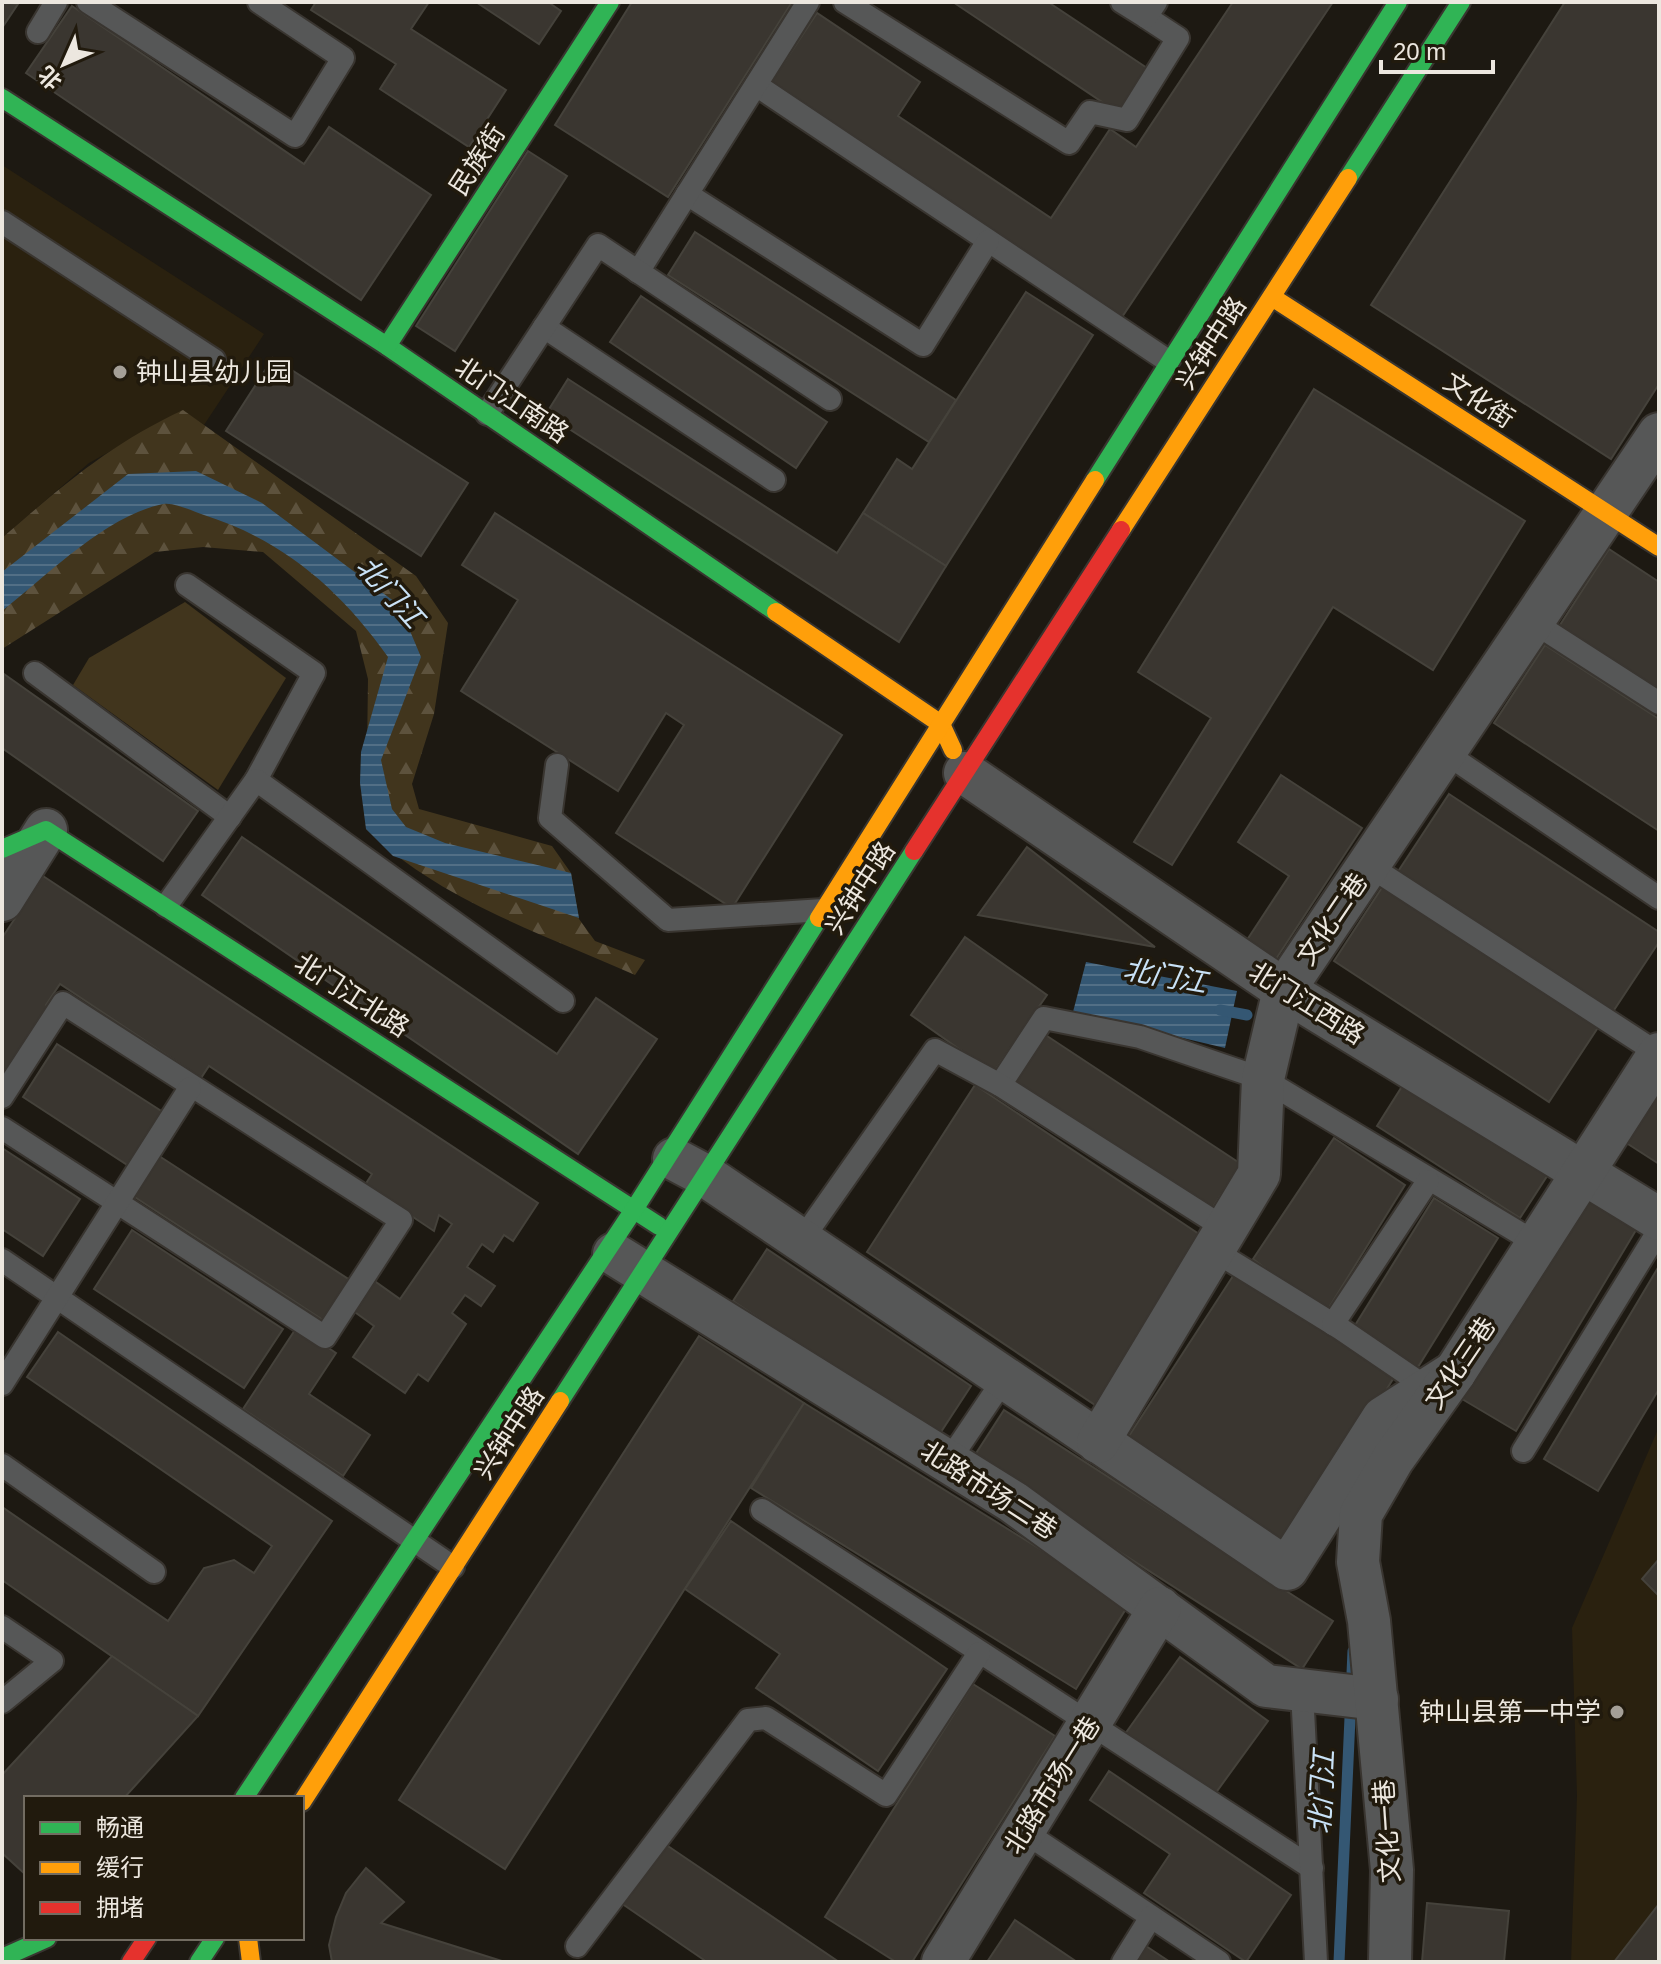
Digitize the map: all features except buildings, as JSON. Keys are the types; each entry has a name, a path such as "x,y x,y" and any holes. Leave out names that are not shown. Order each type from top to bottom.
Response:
{"main road":[{"name":"民族街","path":"387,346 610,2"},
{"name":"兴钟中路","path":"245,1796 635,1208 1168,361 1398,2"},
{"name":"兴钟中路","path":"304,1799 1461,2"},
{"name":"北门江南路","path":"2,98 387,346 941,724 965,773"},
{"name":"文化街","path":"1272,297 1659,547"},
{"name":"北门江北路","path":"46,830 635,1208 669,1233"},
{"path":"2,849 46,830"},
{"path":"2,1958 42,1940"},
{"path":"131,1962 146,1940"},
{"path":"199,1962 214,1940"},
{"path":"248,1940 251,1962"}],"street":[{"name":"文化二巷","path":"1098,1442 1259,1174 1263,1079 1284,990 1659,434"},
{"name":"北门江西路","path":"965,773 1284,990 1659,1219"},
{"path":"2,900 46,830"},
{"name":"文化三巷","path":"1377,1699 1358,1562 1361,1514 1442,1380 1538,1244 1659,1054"},
{"path":"668,1156 706,1176 1287,1569 1383,1418 1442,1380"},
{"name":"北路市场二巷","path":"607,1249 1013,1502 1266,1686 1377,1699"},
{"name":"北路市场一巷","path":"943,1962 1160,1608"},
{"name":"文化一巷","path":"1377,1699 1392,1870 1390,1962"}],"lane":[{"path":"38,32 56,2"},
{"path":"88,2 295,136 343,58 259,2"},
{"path":"638,272 808,2"},
{"path":"845,2 1069,143 1090,112 1127,120 1178,38 1151,10 1122,2"},
{"path":"756,85 1168,361"},
{"path":"687,194 923,345 988,241"},
{"path":"2,222 214,360"},
{"path":"487,414 598,245 830,399"},
{"path":"544,327 774,480"},
{"path":"166,906 256,780 314,673 187,585"},
{"path":"1533,622 1659,703"},
{"path":"35,673 230,817"},
{"path":"1444,752 1659,898"},
{"path":"557,765 550,818 668,920 823,910"},
{"path":"256,780 563,1001"},
{"path":"1368,865 1659,1054"},
{"path":"2,1097 63,1003 190,1088 401,1220 325,1337 2,1128"},
{"path":"1000,1085 1044,1018 1140,1037 1263,1079 1428,1181 1538,1244"},
{"path":"801,1241 935,1050 1000,1085 1333,1324 1442,1380"},
{"path":"2,1384 190,1088"},
{"path":"1333,1324 1428,1181"},
{"path":"1523,1451 1659,1230"},
{"path":"2,1260 453,1567"},
{"path":"948,1462 1004,1379"},
{"path":"2,1465 154,1572"},
{"path":"762,1510 1312,1868"},
{"path":"2,1627 52,1661 2,1702"},
{"path":"577,1946 748,1720 766,1718 886,1795 979,1653"},
{"path":"1302,1691 1316,1962"},
{"path":"1023,1831 1219,1962"},
{"path":"1123,1962 1151,1917"}],"shaded area":[{"name":"钟山县幼儿园","path":"2,165 264,334 204,425 183,411 89,463 2,538"},
{"name":"钟山县第一中学","path":"1659,1427 1659,1962 1571,1962 1577,1796 1572,1628"}],"green space":[{"path":"183,410 416,576 448,623 434,714 412,784 419,809 552,846 571,873 579,919 595,941 645,960 635,975 459,896 395,854 366,829 368,679 356,631 263,552 203,547 155,552 2,649 2,538 109,452"},
{"path":"185,602 286,678 218,790 73,685 89,658"}],"water":[{"path":"196,471 262,503 399,605 421,657 381,760 392,809 406,827 445,843 571,873 579,918 393,856 366,829 360,783 361,752 388,657 370,632 330,589 308,570 259,538 183,507 163,504 141,511 99,534 2,611 2,572 128,474"},
{"path":"1086,962 1237,991 1225,1048 1073,1012"}],"waterway":[{"name":"北门江","path":"1220,1010 1247,1015"},
{"name":"北门江","path":"1339,1962 1353,1651"}],"traffic: fast":[{"path":"387,346 610,2"},
{"path":"1095,480 1398,2"},
{"path":"1348,178 1461,2"},
{"path":"2,98 387,346 776,612"},
{"path":"2,849 46,830 659,1226"},
{"path":"560,1401 914,851"},
{"path":"245,1796 635,1208 819,918"},
{"path":"2,1958 42,1940"},
{"path":"199,1962 214,1940"}],"traffic: slow":[{"path":"1121,530 1348,178"},
{"path":"1272,297 1659,547"},
{"path":"819,918 1095,480"},
{"path":"776,612 941,724 953,750"},
{"path":"304,1799 560,1401"},
{"path":"248,1940 251,1962"}],"traffic: jam":[{"path":"914,851 1121,530"},
{"path":"131,1962 146,1940"}],"place":[{"name":"钟山县幼儿园","path":"120,372"},
{"name":"钟山县第一中学","path":"1617,1712"}]}
